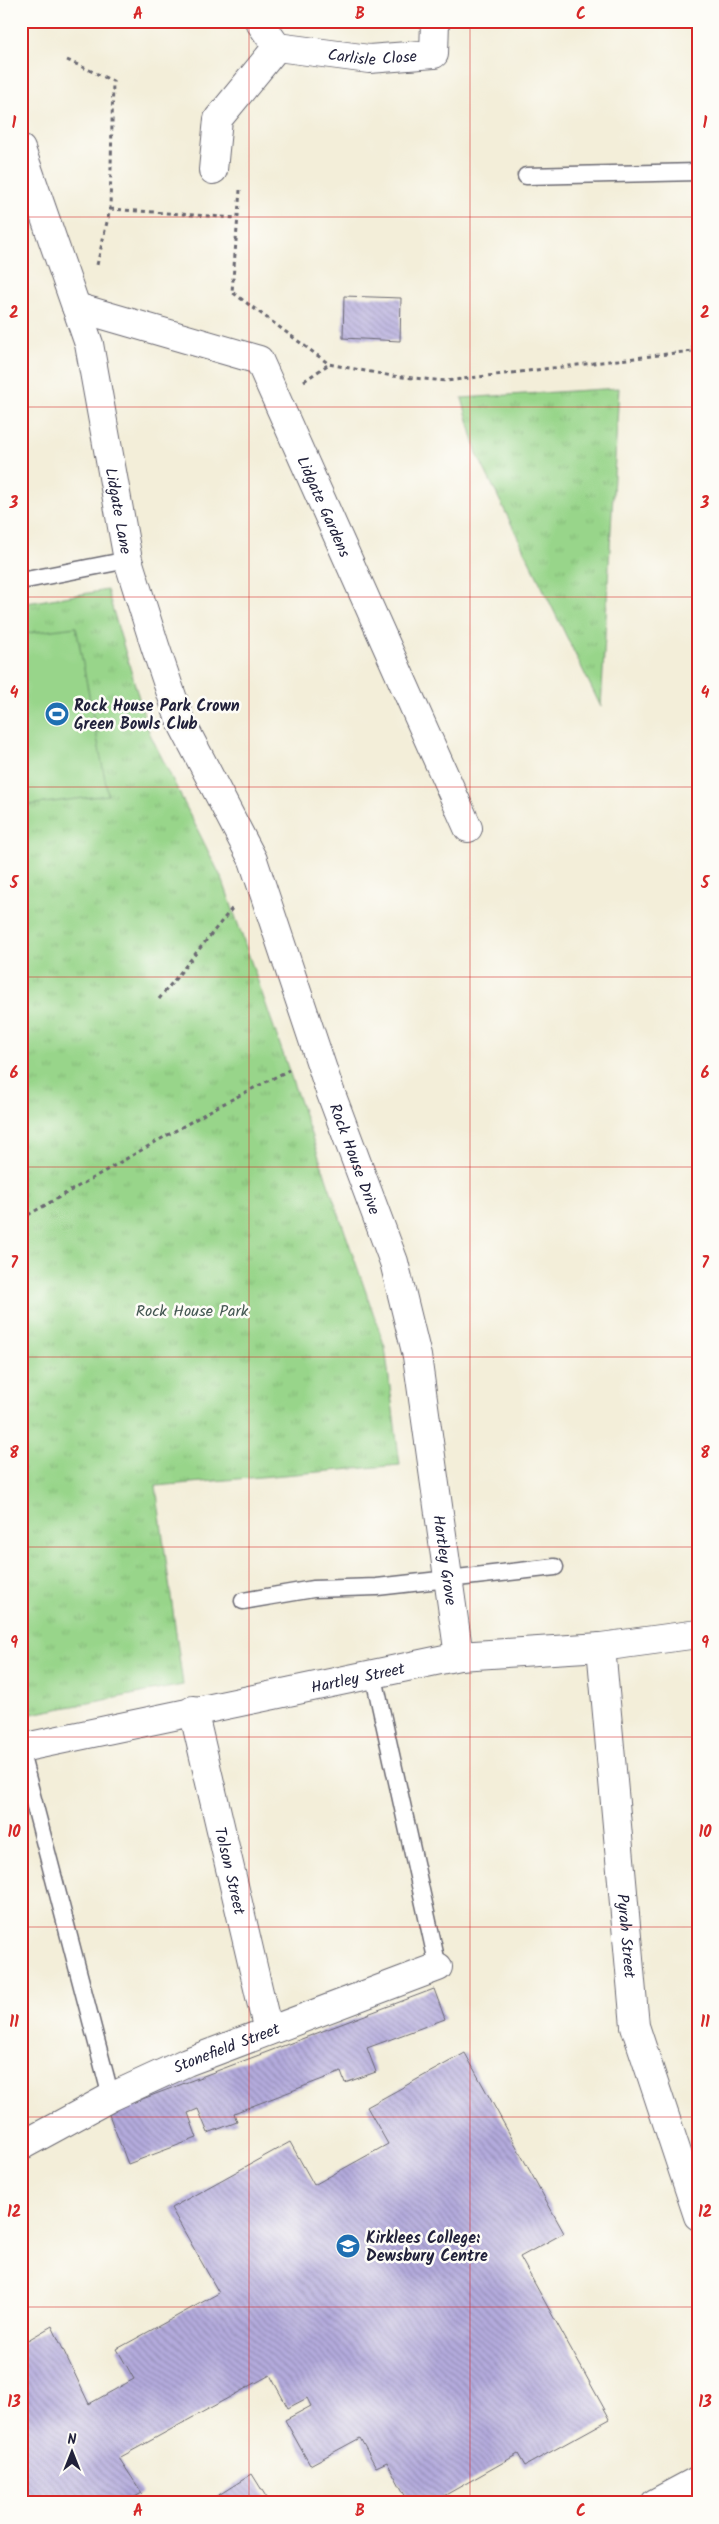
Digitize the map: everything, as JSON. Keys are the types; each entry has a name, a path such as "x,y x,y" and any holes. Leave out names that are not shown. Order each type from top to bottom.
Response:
{"street":[{"path":"213,170 218,119 277,47 259,21"},
{"name":"Carlisle Close","path":"277,47 369,59 434,54 435,21"},
{"name":"Lidgate Lane","path":"21,149 89,344 128,560 180,720 256,867"},
{"name":"Lidgate Gardens","path":"72,296 259,360 468,828"},
{"name":"Rock House Drive","path":"256,867 330,1091 394,1262 418,1356 431,1464"},
{"name":"Hartley Grove","path":"431,1464 459,1656"},
{"name":"Hartley Street","path":"21,1748 193,1710 459,1656 601,1647 698,1634"},
{"name":"Pyrah Street","path":"601,1647 635,2026 698,2216"},
{"name":"Tolson Street","path":"193,1710 268,2030"},
{"name":"Stonefield Street","path":"21,2146 111,2097 187,2062 438,1967"},
{"path":"655,2503 698,2480"}],"lane":[{"path":"526,176 698,172"},
{"path":"21,581 128,560"},
{"path":"243,1601 313,1589 378,1587 555,1567"},
{"path":"372,1674 438,1967"},
{"path":"21,1753 111,2097"}],"path":[{"path":"67,60 112,81 110,209 97,267 72,296"},
{"path":"240,189 232,292 329,364 392,376 446,381 692,351 698,354"},
{"path":"110,209 237,218"},
{"path":"692,351 698,325"},
{"path":"159,999 256,867"},
{"path":"21,1219 215,1108 319,1055"}],"green space":[{"path":"619,388 601,707 477,454 462,398"},
{"name":"Rock House Park","path":"107,590 149,732 223,881 385,1347 400,1465 156,1486 183,1685 21,1716 21,604"},
{"name":"Rock House Park Crown Green Bowls Club","path":"76,627 108,795 21,806 21,634"}],"building":[{"path":"344,296 401,298 400,341 343,338"},
{"path":"434,1989 445,2019 367,2048 376,2072 345,2083 341,2072 234,2113 237,2122 208,2133 198,2109 188,2113 197,2138 128,2164 108,2112"},
{"path":"465,2053 564,2233 520,2257 610,2419 525,2466 518,2454 442,2497 445,2503 409,2503 387,2462 376,2467 360,2438 310,2465 285,2420 311,2406 307,2398 288,2408 270,2375 119,2458 142,2493 124,2503 21,2503 21,2344 52,2326 89,2404 134,2379 117,2349 219,2293 171,2208 290,2142 314,2185 388,2144 367,2107"},
{"path":"252,2474 270,2503 206,2503"}],"place":[{"name":"Rock House Park Crown Green Bowls Club","path":"57,714"},
{"name":"Kirklees College: Dewsbury Centre","path":"348,2246"}]}
